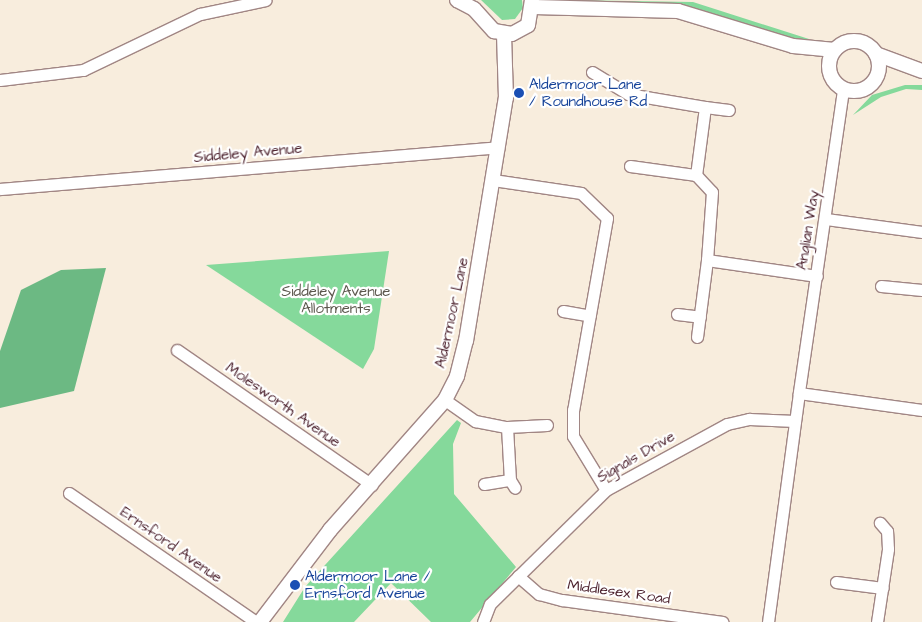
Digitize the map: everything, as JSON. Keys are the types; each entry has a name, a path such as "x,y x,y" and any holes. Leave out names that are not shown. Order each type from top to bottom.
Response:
{"street":[{"path":"0,80 83,70 215,5 266,0"},
{"path":"457,0 504,34 528,25 533,3 678,11 792,46 834,50 854,41 876,54 921,71"},
{"name":"Aldermoor Lane","path":"260,622 286,585 444,400 466,341 493,180 508,88 504,34"},
{"path":"792,46 830,75 843,90 862,91 875,81 921,71"},
{"path":"830,75 834,50"},
{"path":"875,81 880,69 876,54"},
{"path":"592,72 628,94 729,110"},
{"name":"Anglian Way","path":"799,394 826,219 843,90"},
{"path":"696,175 705,107"},
{"name":"Siddeley Avenue","path":"0,189 498,147"},
{"path":"630,166 696,175 712,192 707,260 697,337"},
{"path":"493,180 582,193 602,210 607,218 590,316 573,436 606,490"},
{"path":"826,219 922,232"},
{"path":"707,260 816,276"},
{"path":"881,286 922,290"},
{"path":"564,311 590,316"},
{"path":"678,314 700,318"},
{"name":"Molesworth Avenue","path":"177,350 372,485"},
{"path":"768,622 799,394 922,410"},
{"path":"444,400 475,421 507,427 547,424"},
{"name":"Signals Drive","path":"483,622 490,604 606,490 727,424 749,419 795,421"},
{"path":"484,484 512,484 507,427"},
{"name":"Ernsford Avenue","path":"69,493 256,622"},
{"path":"876,622 888,549 887,531 880,523"},
{"name":"Middlesex Road","path":"518,576 540,594 562,600 722,622"},
{"path":"836,582 883,588"}],"green space":[{"path":"481,0 522,0 523,8 515,19 502,20"},
{"path":"565,0 693,2 809,39 808,43 799,42 673,5"},
{"path":"905,85 922,85 922,90 906,89 881,97 853,115 872,95"},
{"name":"Siddeley Avenue Allotments","path":"389,251 374,349 363,369 206,265"},
{"path":"106,268 74,391 0,408 0,351 21,290 61,270"},
{"path":"457,420 461,423 453,444 454,494 516,567 470,622 431,622 391,583 354,622 283,622 305,587"}],"place":[{"name":"Aldermoor Lane / Roundhouse Rd","path":"519,93"},
{"name":"Aldermoor Lane / Ernsford Avenue","path":"295,585"}]}
